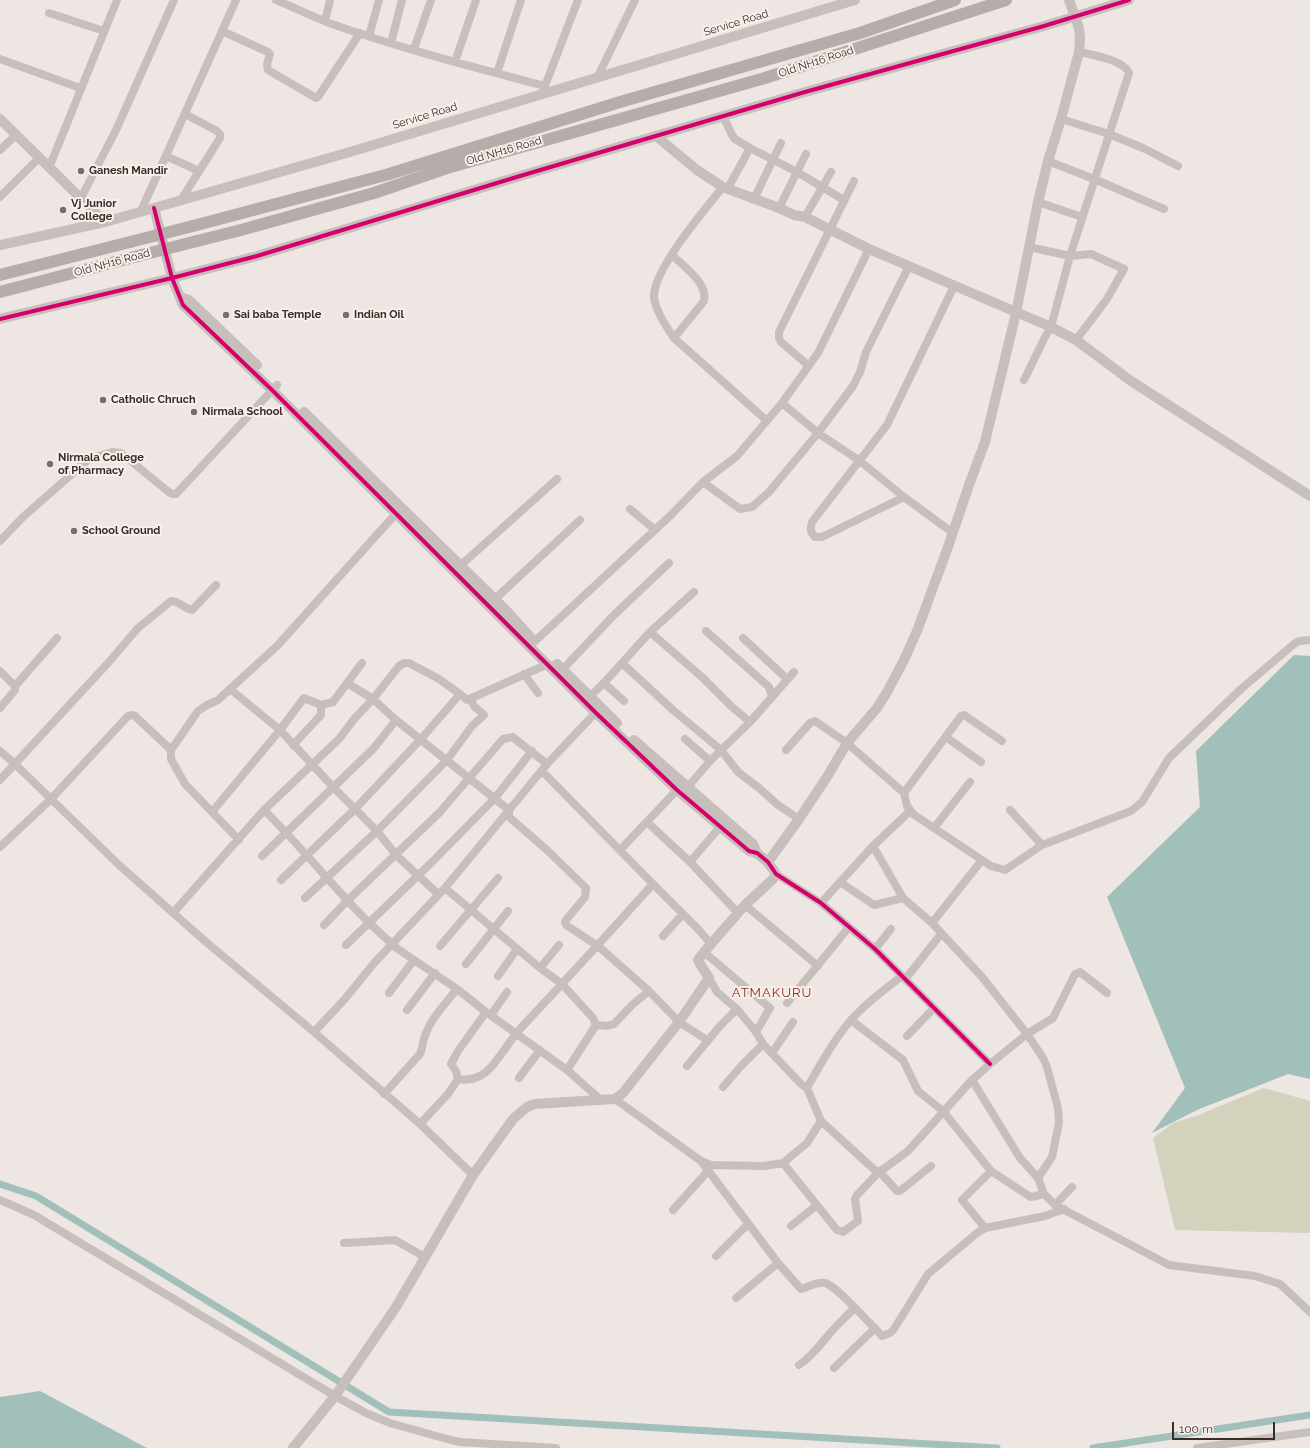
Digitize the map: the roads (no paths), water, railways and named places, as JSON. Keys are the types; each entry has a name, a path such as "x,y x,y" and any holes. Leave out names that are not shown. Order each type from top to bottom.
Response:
{"main road":[{"name":"Old NH16 Road","path":"0,275 389,174 620,102 860,33 955,0"},
{"name":"Old NH16 Road","path":"0,292 240,230 374,193 447,168 765,78 1006,0"}],"street":[{"path":"49,168 80,88 117,0"},
{"path":"81,198 116,130 174,0"},
{"path":"141,211 236,0"},
{"path":"276,0 297,4 324,21 391,43 497,74 544,90 578,0"},
{"path":"324,21 330,0"},
{"path":"369,36 379,0"},
{"path":"391,43 402,0"},
{"path":"414,50 431,0"},
{"path":"455,62 476,0"},
{"path":"497,74 521,0"},
{"path":"598,76 635,0"},
{"name":"Service Road","path":"0,245 105,222 350,152 544,90 598,76 855,0"},
{"path":"768,862 799,819 847,744 877,708 904,660 953,533 985,442 1016,313 1038,202 1079,52 1079,28 1076,16 1069,0"},
{"path":"0,319 257,256 723,116 1129,0"},
{"path":"49,13 104,31"},
{"path":"222,31 268,52 270,54 267,64 268,70 316,98 360,33"},
{"path":"1024,380 1051,327 1070,256 1129,73 1128,69 1117,62 1079,52"},
{"path":"0,59 80,88"},
{"path":"181,200 219,141 220,134 185,114"},
{"path":"723,116 732,135 750,148 797,172 844,200"},
{"path":"0,119 105,222"},
{"path":"1061,119 1109,134 1143,148 1178,166"},
{"path":"0,150 16,135"},
{"path":"656,136 697,170 726,187 794,215 805,217 869,249 1051,327 1076,340 1131,381 1310,496"},
{"path":"754,199 781,143"},
{"path":"750,148 726,187 695,220 660,272 654,295 660,314 674,338 766,420"},
{"path":"779,208 806,154"},
{"path":"166,156 199,171"},
{"path":"0,197 39,158"},
{"path":"1048,161 1164,209"},
{"path":"805,217 830,172"},
{"path":"809,366 781,342 779,332 854,181"},
{"path":"1038,202 1082,217"},
{"path":"154,208 172,278 183,305 274,388 399,510 548,664 687,788 753,844 753,852"},
{"path":"1029,247 1070,256 1092,254 1124,269 1106,299 1076,340"},
{"path":"534,642 654,529 670,516 703,482 737,456 782,403 809,366 824,341 869,249"},
{"path":"672,256 699,282 705,295 704,301 674,338"},
{"path":"703,482 740,509 752,507 769,492 818,433 853,386 860,372 866,352 909,266"},
{"path":"904,497 822,537 815,537 810,529 812,522 888,425 954,286"},
{"path":"0,541 23,516 89,459 112,452 121,453 170,493 176,494 274,388"},
{"path":"782,403 818,433 860,461 904,497 953,533"},
{"path":"461,565 557,480"},
{"path":"630,508 654,529"},
{"path":"399,510 461,565 495,599 534,642 590,696 599,710 677,790 720,827 768,862 776,874 821,904 875,949 990,1064"},
{"path":"239,840 185,784 171,759 171,750 198,711 218,700 278,645 399,510"},
{"path":"495,599 580,520"},
{"path":"563,670 614,615 669,563"},
{"path":"0,780 108,663 138,628 171,601 175,601 189,610 192,610 216,585"},
{"path":"590,696 604,683 650,632 694,592"},
{"path":"706,631 769,687 772,696"},
{"path":"650,632 703,678 732,707 750,722"},
{"path":"0,708 15,690 15,686 57,638"},
{"path":"743,638 787,679"},
{"path":"786,750 810,723 815,721 847,744 904,793 907,806 910,811 991,866 1005,870 1042,845 1131,811 1137,807 1142,802 1169,758 1241,689 1294,644 1299,641 1310,640"},
{"path":"173,913 264,810 339,739 399,666 409,662 440,679 467,700 548,664"},
{"path":"212,812 280,730 304,698 321,705 333,702 362,663"},
{"path":"622,663 673,710 721,750 738,772 778,805 799,819"},
{"path":"0,671 15,686"},
{"path":"687,788 710,760 750,722 794,672"},
{"path":"524,674 538,694"},
{"path":"348,682 373,699 396,720 509,810 509,817 547,850 586,888 585,897 565,922 566,925 598,946 649,991 679,1022 708,1040"},
{"path":"604,683 624,701"},
{"path":"230,689 280,730 334,788 377,831 396,855 438,894"},
{"path":"281,880 355,809 421,739 460,694"},
{"path":"304,898 377,831 447,760 472,726 484,715 474,706 471,699"},
{"path":"293,744 321,715 321,705"},
{"path":"314,1032 445,888 544,767 599,710"},
{"path":"0,847 51,799 131,714 171,750"},
{"path":"904,793 961,716 964,715 1002,741"},
{"path":"262,856 374,748 396,720"},
{"path":"324,925 439,813 503,739 513,737 532,751 544,767 620,850 710,943"},
{"path":"946,737 981,762"},
{"path":"686,739 710,760"},
{"path":"0,751 118,865 420,1124 473,1175"},
{"path":"346,945 441,854 495,798 532,751"},
{"path":"934,828 970,782"},
{"path":"620,850 677,790"},
{"path":"264,810 328,877 347,901 392,945 435,973 567,1070 601,1100"},
{"path":"1010,810 1042,845"},
{"path":"821,904 873,846 910,811"},
{"path":"647,822 690,862 738,913"},
{"path":"690,862 720,827"},
{"path":"873,846 903,898 932,922 941,934 982,977 1027,1034 1047,1067 1058,1108 1059,1123 1052,1157 1038,1178"},
{"path":"932,922 982,860"},
{"path":"776,874 710,943 698,960 700,964 717,992 737,1009 756,1032 763,1044 801,1084 807,1088 821,1121 897,1191 900,1191 931,1166"},
{"path":"440,946 498,878"},
{"path":"840,882 874,905 903,898"},
{"path":"458,1079 476,1079 487,1071 516,1033 598,946 653,884"},
{"path":"445,888 540,968 562,984 594,1018 596,1024"},
{"path":"745,905 818,966"},
{"path":"466,964 508,911"},
{"path":"663,936 683,914"},
{"path":"786,1004 849,927"},
{"path":"875,949 891,929"},
{"path":"807,1088 835,1039 851,1020 868,1003 902,976 907,977 941,934"},
{"path":"540,968 559,945"},
{"path":"498,976 517,949"},
{"path":"704,952 770,1008 756,1032"},
{"path":"389,993 414,960"},
{"path":"782,1163 837,1230 843,1232 857,1224 858,1221 855,1200 857,1195 878,1172 908,1151 972,1080 1027,1034 1053,1018 1077,972 1080,972 1107,993"},
{"path":"407,1010 435,973"},
{"path":"293,1448 336,1392 396,1307 473,1175 513,1119 527,1107 535,1104 615,1099 623,1093 679,1022 709,978"},
{"path":"384,1094 420,1054 424,1036 431,1022 457,989"},
{"path":"596,1024 607,1026 614,1024 632,1005 649,991"},
{"path":"420,1124 448,1094 458,1079 456,1071 451,1064 458,1051 507,992"},
{"path":"907,1036 934,1008"},
{"path":"687,1066 720,1026 737,1009"},
{"path":"851,1020 903,1060 918,1091 943,1111 991,1171 1031,1197 1044,1194"},
{"path":"772,1053 793,1022"},
{"path":"567,1070 596,1024"},
{"path":"723,1087 763,1044"},
{"path":"519,1078 540,1050"},
{"path":"972,1080 1020,1158 1038,1178 1044,1194 1055,1205 1169,1265 1255,1276 1280,1284 1310,1312"},
{"path":"615,1099 706,1167 748,1224 801,1288 809,1287 818,1282 826,1283 837,1289 882,1336 890,1334 928,1274 977,1233 985,1228 1045,1216 1064,1209"},
{"path":"701,1162 711,1165 764,1166 782,1163 807,1143 821,1121"},
{"path":"673,1210 708,1171"},
{"path":"985,1228 962,1200 991,1171"},
{"path":"1055,1205 1072,1187"},
{"path":"0,1200 34,1216 336,1392 366,1413 390,1423 460,1442 556,1448"},
{"path":"791,1226 818,1205"},
{"path":"716,1256 748,1224"},
{"path":"344,1243 395,1240 425,1257"},
{"path":"736,1298 778,1262"},
{"path":"798,1365 813,1354 854,1308"},
{"path":"834,1368 875,1328"},
{"path":"1197,1448 1310,1432"}],"water":[{"path":"1294,655 1310,656 1310,1079 1288,1074 1197,1110 1152,1133 1185,1088 1107,897 1200,807 1196,751"},
{"path":"40,1391 147,1448 0,1448 0,1397"}],"waterway":[{"path":"0,1184 36,1196 389,1412 997,1448"},
{"path":"1093,1448 1310,1415"}],"place":[{"name":"Ganesh Mandir","path":"81,171"},
{"name":"Vj Junior College","path":"63,210"},
{"name":"Sai baba Temple","path":"226,315"},
{"name":"Indian Oil","path":"346,315"},
{"name":"Catholic Chruch","path":"103,400"},
{"name":"Nirmala School","path":"194,412"},
{"name":"Nirmala College of Pharmacy","path":"50,464"},
{"name":"School Ground","path":"74,531"}],"district":[{"name":"ATMAKURU","path":"772,993"}]}
